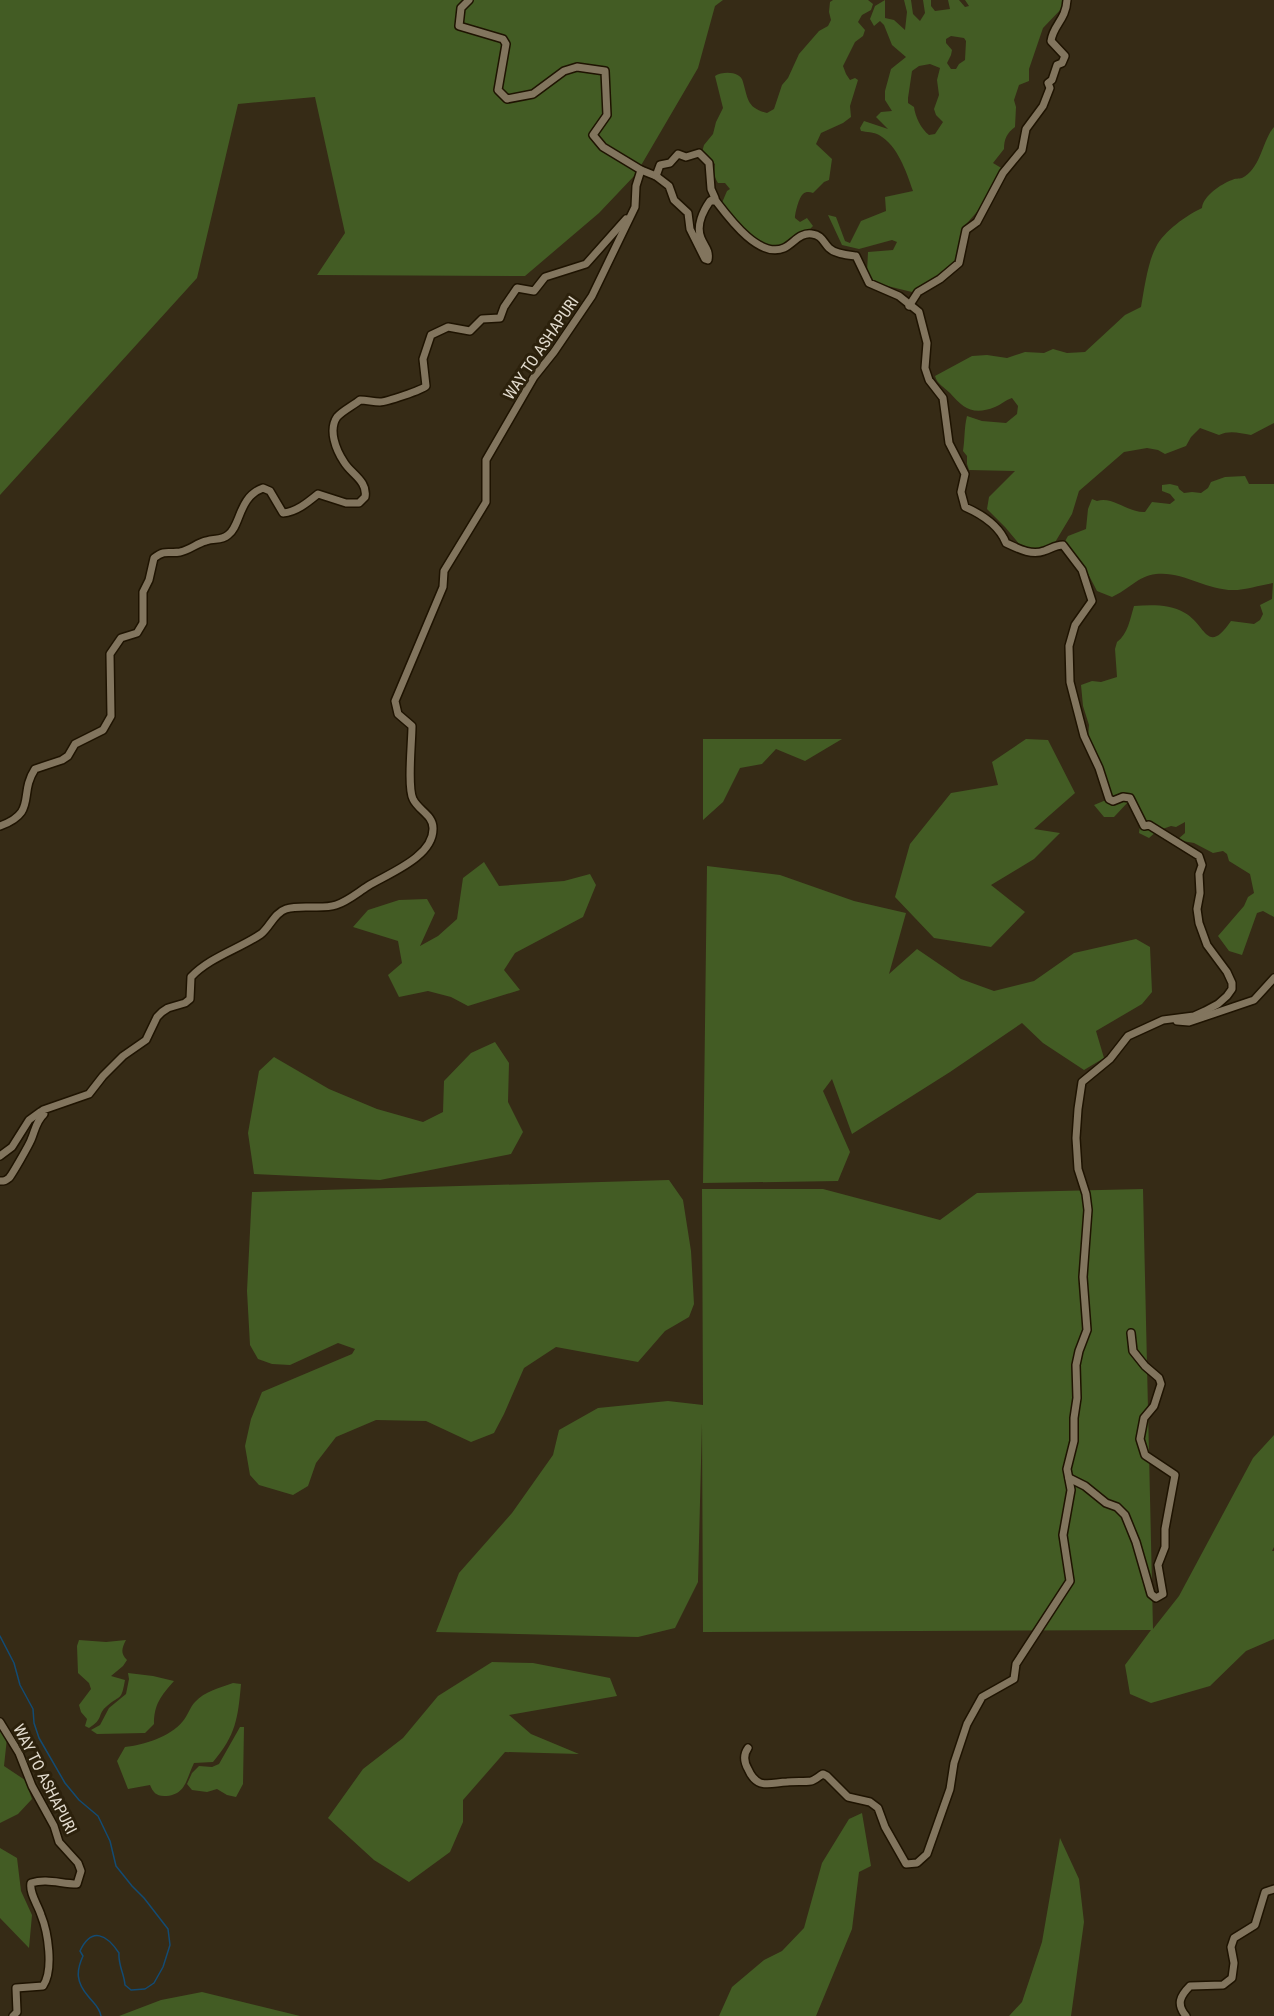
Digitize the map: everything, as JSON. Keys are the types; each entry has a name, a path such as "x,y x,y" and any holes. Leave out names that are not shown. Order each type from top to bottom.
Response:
{"street":[{"path":"469,0 461,8 459,26 503,39 506,44 498,90 507,99 533,94 564,71 578,67 605,71 607,115 593,135 603,147 641,170 656,176 669,186 674,200 688,213 690,229 705,259 708,260 708,251 699,230 705,208 715,198 711,189 709,163 699,153 686,157 678,154 670,163 660,165 656,176"},
{"path":"909,306 918,292 940,279 959,263 966,230 977,222 1003,173 1022,150 1026,129 1043,106 1050,88 1048,83 1052,80 1057,65 1062,63 1065,56 1051,42 1052,33 1066,12 1067,0"},
{"name":"WAY TO ASHAPURI","path":"43,1110 88,1094 123,1056 146,1040 157,1017 162,1012 190,999 191,977 196,972 263,933 271,920 286,909 335,905 348,900 369,885 400,870 429,843 434,829 431,819 412,799 412,726 398,714 395,701 443,587 444,571 486,502 486,460 534,377 555,352 592,296 635,207 636,186 641,170"},
{"path":"712,200 716,201 758,246 773,250 781,249 799,237 811,233 821,237 829,249 856,256 869,283 899,296 919,312 927,343 925,368 929,380 943,398 949,443 965,474 961,492 965,507 988,520 1002,534 1006,543 1020,550 1036,553 1063,545 1082,570 1092,601 1075,625 1069,646 1070,682 1084,736 1099,768 1108,799 1113,801 1123,797 1130,798 1144,826 1149,825 1199,856 1202,865 1199,874 1200,892 1197,909 1199,923 1207,945 1227,972 1232,983 1232,989 1218,1004 1194,1016 1168,1020 1128,1036 1110,1059 1082,1082 1076,1138 1078,1169 1086,1194 1088,1210 1083,1277 1087,1330 1076,1365 1077,1398 1074,1442 1067,1469 1071,1490 1064,1535 1070,1581 1016,1664 1014,1679 982,1697 966,1724 954,1763 950,1789 927,1854 917,1863 906,1863 885,1827 878,1808 870,1802 851,1799 836,1783 823,1774 812,1781 771,1785 752,1779 745,1762 745,1753 748,1748"},
{"path":"0,826 20,816 27,802 28,787 35,769 62,760 68,756 75,744 103,730 111,716 110,654 122,638 137,633 143,624 143,592 149,580 154,558 164,551 180,552 206,541 221,540 232,533 242,507 257,490 263,488 270,491 283,513 303,506 318,494 346,503 359,503 365,497 366,492 363,483 344,463 332,435 337,418 360,400 383,402 421,391 426,386 423,359 431,335 448,327 470,331 483,320 500,318 516,288 534,291 545,277 586,264 635,207"},
{"path":"1168,1020 1190,1022 1254,1000 1274,978"},
{"path":"0,1156 12,1147 29,1120 43,1110"},
{"path":"0,1181 7,1180 14,1173 15,1167 30,1143 38,1119 44,1114 43,1110"},
{"path":"1069,1478 1085,1486 1125,1515 1136,1542 1151,1594 1156,1598 1163,1594 1158,1565 1165,1547 1165,1529 1175,1475 1146,1455 1140,1439 1144,1418 1154,1406 1161,1384 1159,1378 1133,1351 1131,1333"},
{"name":"WAY TO ASHAPURI","path":"0,1722 19,1753 32,1786 54,1826 59,1842 78,1863 81,1871 77,1884 40,1880 31,1883 30,1889 42,1916 46,1932 49,1954 46,1980 43,1986 16,1988 16,2012 13,2016"},
{"path":"1186,2016 1180,2007 1180,2002 1190,1986 1223,1984 1232,1978 1234,1963 1231,1947 1234,1938 1255,1924 1265,1892 1274,1889"}],"green space":[{"path":"0,0 723,0 715,6 698,68 636,174 599,213 525,276 317,275 345,233 315,97 238,104 197,278 0,495"},
{"path":"833,0 868,0 873,4 871,10 862,15 858,22 865,30 863,36 855,42 843,66 850,80 855,78 858,80 850,106 851,117 821,133 816,144 832,159 829,180 813,193 803,194 796,209 795,218 800,222 807,218 813,226 799,239 774,247 763,244 753,237 721,205 730,189 725,183 718,183 714,174 715,164 702,152 704,145 713,134 723,108 715,76 727,73 739,76 742,78 752,105 767,113 774,109 782,85 788,78 799,54 819,31 828,26 831,20 830,2"},
{"path":"885,0 885,18 894,20 905,30 907,12 904,0 911,0 913,14 920,21 925,13 923,0 931,0 931,6 935,11 950,9 948,0 959,0 965,7 969,6 965,0 1065,0 1065,5 1043,28 1029,69 1029,81 1019,85 1014,100 1015,127 1008,134 1004,149 993,163 1003,169 983,205 961,230 962,245 958,257 942,277 927,287 912,292 875,283 867,272 868,252 893,250 897,242 892,240 859,249 842,245 828,215 836,217 845,241 850,243 861,221 886,211 885,197 913,191 896,152 886,140 879,135 861,131 860,128 864,121 888,129 876,117 881,112 892,111 885,100 885,91 891,69 906,57 892,45 880,21 874,26 870,19 875,6","holes":["951,36 964,38 966,41 965,60 956,69 951,69 947,63 952,50 946,43 946,39","930,64 940,68 937,80 939,95 934,109 943,122 935,134 929,135 919,122 914,107 908,103 908,98 912,71 919,66"]},
{"path":"1274,127 1274,423 1251,435 1231,432 1219,435 1200,428 1186,446 1165,454 1147,448 1124,452 1079,491 1072,514 1054,544 1043,549 1031,549 1020,545 987,509 989,497 1015,471 969,470 967,456 963,451 967,416 982,421 1006,423 1017,414 1018,406 1012,398 987,410 969,409 959,403 937,381 935,376 972,356 987,355 1007,358 1025,352 1044,353 1053,349 1067,353 1085,352 1125,315 1141,307 1151,260 1164,235 1183,219 1202,208 1209,195 1218,187 1248,174 1257,162"},
{"path":"1245,476 1249,484 1274,484 1274,917 1263,911 1257,913 1242,955 1229,951 1218,936 1244,906 1248,897 1254,893 1250,874 1229,861 1227,854 1223,851 1213,853 1194,843 1177,840 1185,833 1185,822 1176,827 1171,826 1157,831 1149,838 1139,833 1140,825 1129,801 1114,817 1104,817 1094,805 1106,800 1088,739 1089,725 1083,706 1081,685 1117,677 1115,649 1117,642 1126,631 1134,606 1160,606 1179,610 1192,618 1211,637 1217,636 1231,621 1254,624 1260,620 1263,614 1260,605 1272,599 1273,583 1233,590 1213,587 1176,575 1156,574 1138,580 1112,597 1097,591 1084,566 1064,543 1068,536 1086,529 1088,509 1092,499 1109,501 1145,512 1152,502 1170,504 1175,500 1170,494 1162,491 1162,485 1178,486 1184,493 1201,493 1208,488 1211,482 1225,477"},
{"path":"703,739 842,739 805,761 776,749 762,764 740,768 723,802 703,820"},
{"path":"1026,739 1048,740 1075,793 1034,829 1060,833 1034,859 991,885 1025,912 991,947 934,938 895,897 910,844 951,793 998,785 992,762"},
{"path":"484,862 499,886 564,881 590,874 596,885 583,917 515,953 504,970 520,990 468,1006 451,997 428,991 399,997 388,975 402,963 398,941 353,927 368,910 399,900 427,899 435,913 420,946 438,936 457,919 463,878"},
{"path":"707,866 780,875 854,901 906,913 889,974 917,949 961,979 994,991 1034,981 1074,953 1136,939 1150,947 1152,992 1142,1004 1096,1031 1104,1058 1084,1070 1043,1043 1022,1023 852,1134 832,1079 823,1091 850,1152 838,1181 703,1183"},
{"path":"495,1042 509,1063 508,1102 523,1132 511,1154 380,1180 254,1174 248,1133 259,1071 274,1057 329,1089 377,1109 423,1122 443,1112 444,1081 471,1053"},
{"path":"669,1180 683,1200 691,1251 694,1304 689,1317 665,1331 638,1362 556,1347 524,1368 494,1433 471,1442 426,1421 376,1420 336,1437 316,1463 308,1486 293,1495 259,1485 250,1475 245,1446 251,1419 262,1392 352,1354 355,1349 338,1343 290,1365 272,1364 258,1359 250,1345 247,1291 252,1192"},
{"path":"702,1189 823,1189 940,1220 977,1193 1143,1189 1153,1629 1179,1596 1253,1458 1274,1435 1274,1547 1272,1551 1274,1551 1274,1639 1246,1651 1210,1686 1151,1703 1130,1694 1125,1665 1151,1630 703,1632 702,1423 698,1582 675,1628 638,1637 436,1632 459,1573 512,1513 553,1455 559,1430 598,1408 668,1401 703,1405"},
{"path":"79,1640 106,1642 126,1640 122,1650 127,1660 111,1676 125,1680 121,1695 104,1709 97,1722 89,1728 85,1726 87,1719 79,1705 91,1689 89,1683 78,1673 77,1646"},
{"path":"492,1662 533,1663 610,1678 617,1696 509,1715 531,1734 579,1754 505,1752 463,1800 463,1822 450,1852 409,1882 374,1860 328,1818 363,1769 403,1738 438,1696"},
{"path":"128,1673 174,1681 159,1701 154,1724 145,1733 97,1734 91,1730 100,1725 109,1708 126,1694"},
{"path":"233,1683 241,1684 237,1717 227,1743 213,1762 194,1763 184,1786 171,1795 157,1794 150,1785 128,1789 117,1761 125,1747 148,1742 171,1732 183,1721 199,1698"},
{"path":"240,1727 244,1727 243,1784 236,1797 217,1789 207,1792 192,1790 187,1784 192,1773 199,1766 212,1767 219,1764"},
{"path":"0,1730 7,1738 4,1766 25,1780 32,1799 18,1814 0,1823"},
{"path":"862,1813 871,1866 859,1872 852,1929 816,2016 719,2016 732,1987 764,1960 782,1951 804,1928 822,1863 849,1819"},
{"path":"1060,1838 1079,1879 1084,1922 1071,2016 1009,2016 1022,2002 1042,1942"},
{"path":"0,1848 17,1858 21,1891 32,1915 29,1948 0,1918"},
{"path":"202,1992 300,2016 119,2016 161,2000"}],"waterway":[{"path":"0,1636 14,1663 20,1685 33,1709 34,1723 39,1738 65,1783 79,1800 98,1816 110,1841 116,1866 168,1929 170,1945 163,1967 154,1983 145,1989 131,1990 125,1985 119,1953 105,1938 94,1936 85,1943 80,1951 83,1956 78,1972 79,1981 84,1991 98,2007 101,2016"}]}
